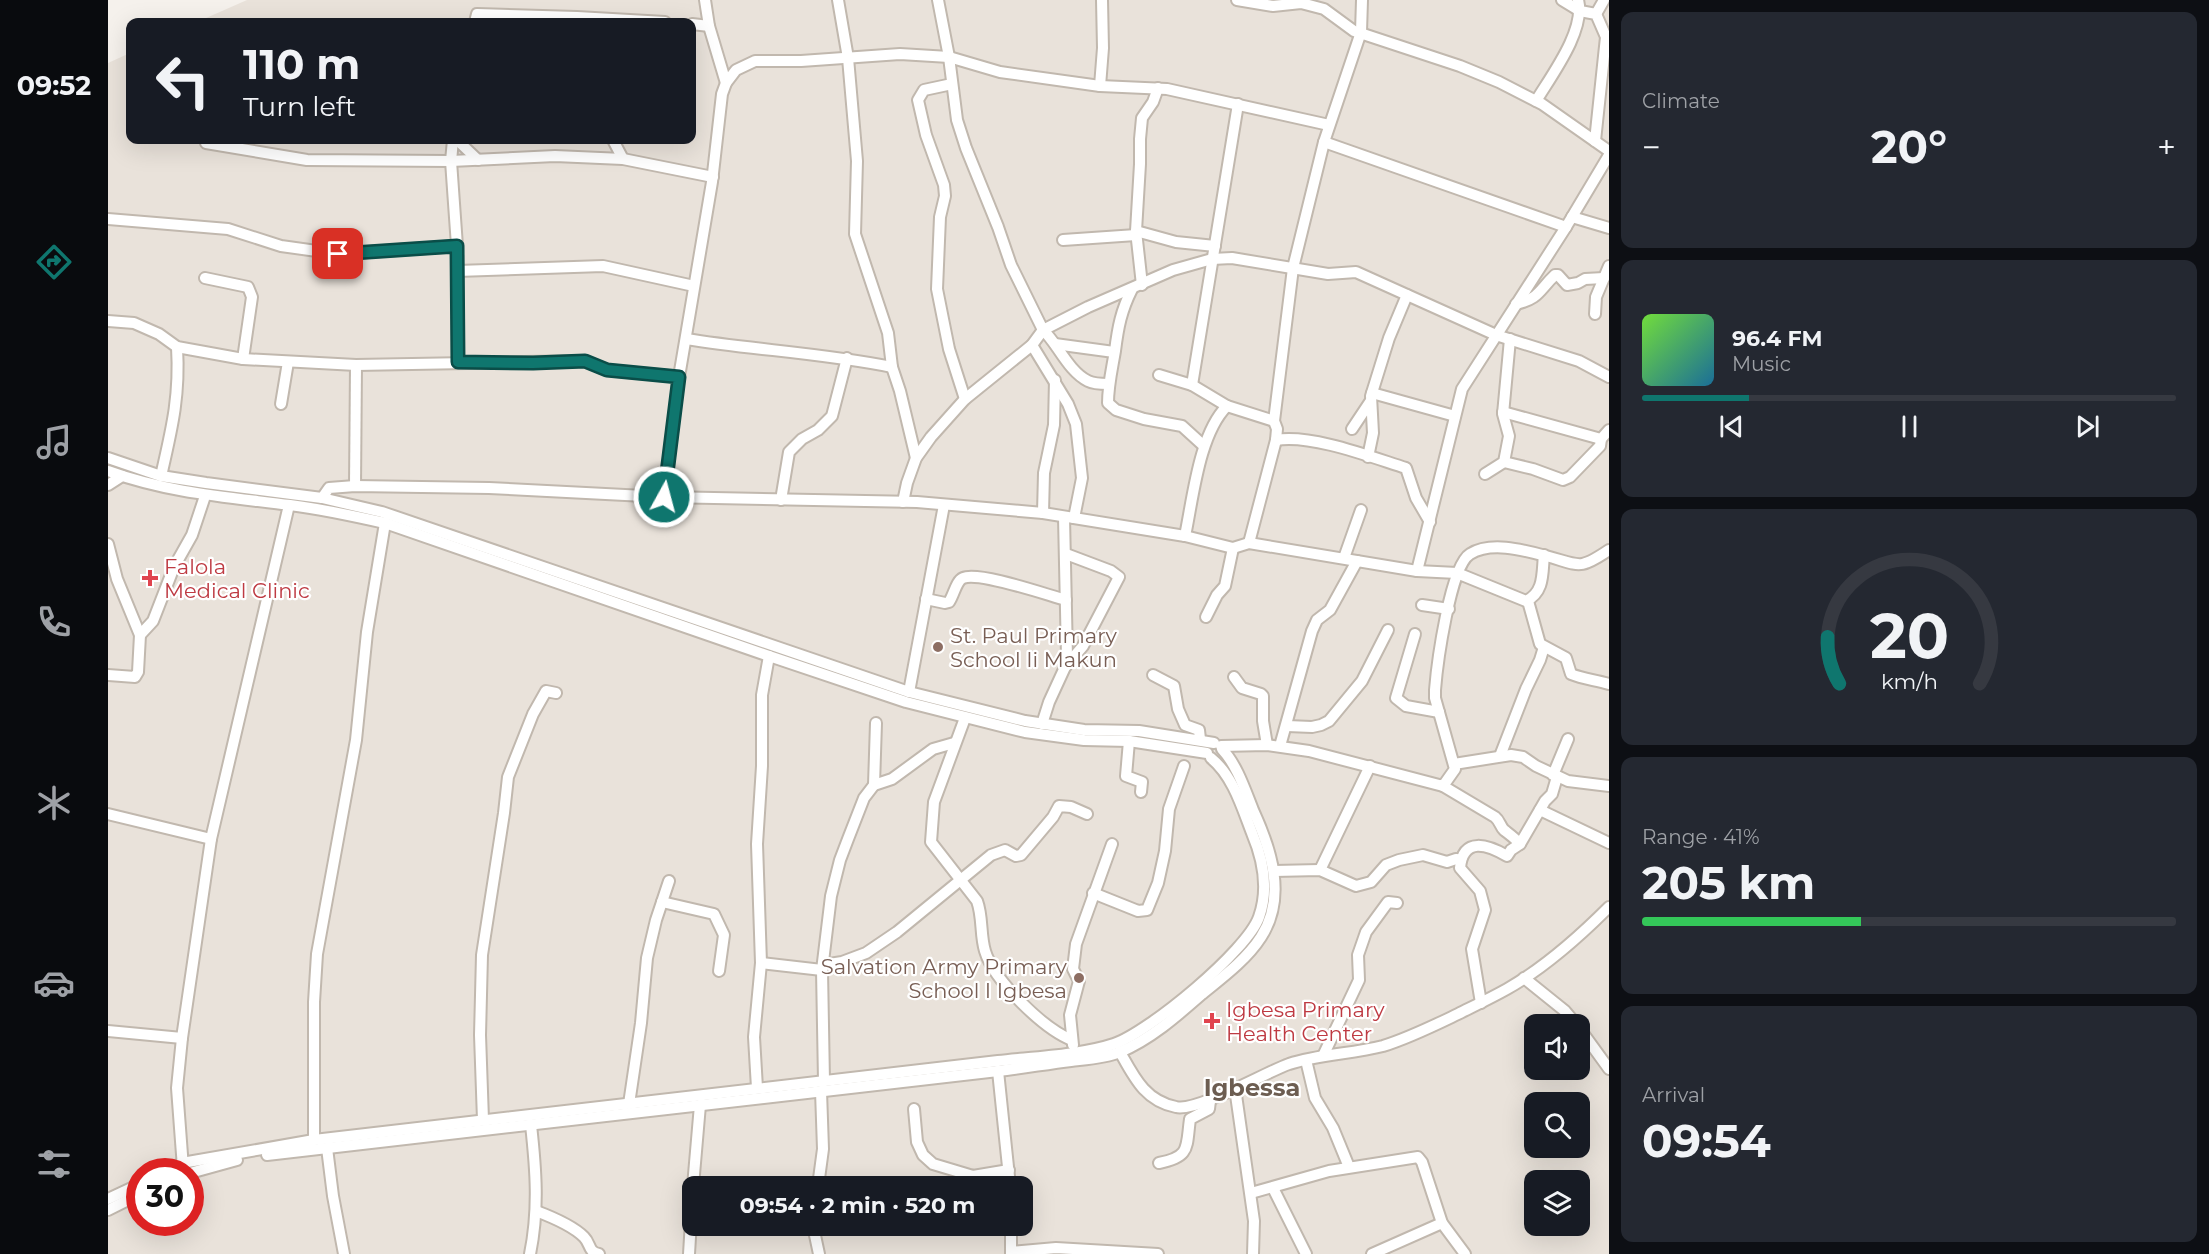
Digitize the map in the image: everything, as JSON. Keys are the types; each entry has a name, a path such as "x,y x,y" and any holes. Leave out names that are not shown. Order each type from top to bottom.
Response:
{"street":[{"path":"705,0 709,26 726,83"},
{"path":"838,0 848,58 857,160 855,234 888,333 892,367 916,458"},
{"path":"938,0 949,57 957,120 1011,265 1043,330 1065,360 1089,381 1108,384"},
{"path":"1100,86 1103,48 1102,0"},
{"path":"1237,0 1273,6 1308,4 1324,9 1354,31 1478,72 1536,101 1609,153 1569,222 1466,381 1460,396 1417,571"},
{"path":"1249,543 1276,440 1277,429 1274,421 1293,268 1324,142 1361,32 1362,0"},
{"path":"1562,0 1580,11 1596,14"},
{"path":"1536,101 1567,48 1580,11 1578,0"},
{"path":"1596,14 1604,0"},
{"path":"476,18 477,14 544,18"},
{"path":"1595,141 1606,37 1596,14"},
{"path":"696,24 709,26"},
{"path":"664,497 679,377 713,177 719,114 726,83 735,70 755,61 900,54 949,57 1000,72 1100,86 1158,88 1329,125"},
{"path":"952,84 924,90 918,100 926,135 944,185 945,196 940,217 937,289 949,349 965,399"},
{"path":"1158,88 1154,102 1142,118 1136,233 1137,287 1120,315 1108,384 1108,403 1116,410 1144,419 1182,426 1204,446"},
{"path":"1192,385 1238,104"},
{"path":"1324,142 1569,222 1609,228"},
{"path":"212,144 307,160 451,161 555,156 623,159 713,177"},
{"path":"454,144 451,161 457,246 458,362"},
{"path":"460,144 478,160"},
{"path":"615,144 623,159"},
{"path":"108,219 228,230 281,246 338,254 457,246"},
{"path":"1063,240 1136,233 1176,242 1215,246"},
{"path":"903,502 916,458 931,437 965,399 1032,345 1043,330 1088,307 1173,270 1212,259 1232,258 1328,274 1356,272 1496,334 1579,361 1609,377"},
{"path":"457,272 603,266 694,286"},
{"path":"1595,314 1595,303 1609,266"},
{"path":"1516,304 1531,300 1558,274 1567,285 1585,279 1604,278"},
{"path":"205,278 248,286 251,291 243,359"},
{"path":"1352,429 1371,397 1387,345 1407,295"},
{"path":"108,321 134,323 159,334 177,346 243,359 356,365 585,361 607,370 679,377"},
{"path":"686,339 743,348 847,357 892,367"},
{"path":"1504,462 1509,436 1503,412 1510,339"},
{"path":"1055,344 1114,352"},
{"path":"1032,345 1068,404 1076,424 1082,478 1069,518 1066,554 1066,666"},
{"path":"161,476 176,410 179,377 177,346"},
{"path":"781,500 789,452 832,416 847,357"},
{"path":"281,404 288,362"},
{"path":"355,486 356,365"},
{"path":"1159,375 1192,385 1227,406 1274,421"},
{"path":"1043,513 1044,473 1054,425 1054,380"},
{"path":"1371,397 1455,416"},
{"path":"1368,457 1372,433 1371,397"},
{"path":"1185,536 1204,446 1217,419 1227,406"},
{"path":"1485,474 1504,462 1563,480 1570,477 1600,446 1605,434 1503,412"},
{"path":"1276,440 1304,440 1360,453 1406,468 1416,498 1430,522"},
{"path":"108,458 161,476 322,498 382,512 808,659 963,707 1042,724 1084,730 1139,731 1200,739 1219,746 1239,778 1256,815 1274,871 1273,909 1262,936 1252,949 1184,1011 1149,1036 1120,1052 1094,1059 998,1071 823,1086 757,1088 314,1140 204,1163"},
{"path":"108,471 122,477 205,496 289,505 385,523 877,693 965,718 1025,732 1067,738 1129,741 1209,755"},
{"path":"108,485 122,477"},
{"path":"322,498 329,488 355,486 489,488 664,497 903,502 1043,513 1185,536 1233,548 1249,543 1417,571 1457,573 1523,601 1528,601 1542,582 1544,555"},
{"path":"140,634 153,621 174,567 192,535 205,496"},
{"path":"182,1158 177,1088 182,1038 211,839 289,505"},
{"path":"909,692 944,505"},
{"path":"1344,558 1361,510"},
{"path":"314,1140 314,1002 317,954 356,740 367,632 385,523"},
{"path":"108,544 113,580 140,634 138,672 135,677 108,675"},
{"path":"1443,786 1453,774 1454,764 1435,698 1438,657 1457,573 1465,558 1490,547 1544,555 1573,565 1583,565 1609,550"},
{"path":"1206,617 1217,595 1225,586 1233,548"},
{"path":"1042,724 1049,702 1066,666 1083,646 1119,577 1111,571 1066,554"},
{"path":"1280,746 1315,624 1330,610 1357,561"},
{"path":"926,599 949,602 959,580 966,577 1007,583 1066,600"},
{"path":"1528,601 1533,612 1534,628 1540,644 1566,658 1571,674 1609,684"},
{"path":"1422,604 1449,609"},
{"path":"1287,726 1312,727 1329,721 1362,681 1388,630"},
{"path":"1415,634 1396,698 1406,706 1439,712"},
{"path":"1500,756 1544,647"},
{"path":"757,1088 754,1037 761,963 757,844 762,766 762,695 769,656"},
{"path":"1153,675 1174,686 1178,709 1185,725 1199,730 1200,739"},
{"path":"1234,677 1242,688 1263,696 1263,721 1267,745"},
{"path":"483,1120 480,1035 482,955 508,777 533,714 546,691 556,693"},
{"path":"965,718 933,802 931,842 977,901 981,910 985,949 999,978 1052,1030 1073,1046"},
{"path":"874,785 876,723"},
{"path":"1481,1003 1472,949 1485,910 1480,891 1460,868 1461,860 1466,849 1472,847 1490,848 1507,856 1520,843 1552,794 1555,776 1568,739"},
{"path":"1129,741 1126,776 1142,782 1141,792"},
{"path":"819,1176 823,1149 822,968 827,944 831,896 840,860 864,798 874,785 892,779 933,749 954,743"},
{"path":"204,1169 250,1157 700,1105 1073,1046 1099,1048 1117,1043 1142,1029 1226,961 1243,943 1259,918 1263,902 1264,873 1257,845 1232,785 1209,755 1208,746 1280,746 1370,766 1443,786 1500,820 1504,830 1520,843"},
{"path":"1454,764 1511,755 1523,757 1536,766 1568,781 1609,786"},
{"path":"1093,893 1138,911 1148,910 1158,883 1165,851 1169,809 1184,766"},
{"path":"1320,870 1370,766"},
{"path":"761,963 822,968 866,953 897,932 995,853 1008,850 1016,856 1021,855 1059,806 1071,807 1087,814"},
{"path":"1540,810 1609,843"},
{"path":"108,814 211,839"},
{"path":"1073,1046 1070,1015 1079,981 1073,969 1075,950 1112,844"},
{"path":"1274,871 1320,870 1356,886 1371,882 1386,866 1399,860 1423,855 1447,862 1461,860"},
{"path":"628,1104 647,958 669,881"},
{"path":"662,902 714,914 724,935 719,971"},
{"path":"1323,1056 1359,980 1358,955 1366,932 1388,902 1398,903"},
{"path":"1120,1052 1135,1080 1147,1094 1155,1099 1179,1108 1210,1101 1291,1064 1382,1046 1422,1032 1481,1003 1524,978 1584,932 1609,907"},
{"path":"1524,978 1568,1014"},
{"path":"108,1031 182,1038"},
{"path":"1590,1044 1608,1070"},
{"path":"1306,1060 1315,1098 1333,1128 1349,1167"},
{"path":"998,1071 1009,1176"},
{"path":"1235,1088 1251,1193 1254,1221 1253,1254"},
{"path":"1159,1163 1181,1157 1186,1148 1190,1119 1209,1109 1210,1101"},
{"path":"694,1176 700,1105"},
{"path":"914,1109 917,1142 923,1155 933,1164 973,1176 1009,1170"},
{"path":"530,1254 536,1211 537,1175 531,1125"},
{"path":"327,1148 333,1197 344,1254"},
{"path":"1251,1193 1329,1171 1418,1157 1422,1162 1442,1223 1465,1254"},
{"path":"1273,1188 1306,1254"},
{"path":"108,1199 126,1191"},
{"path":"108,1210 126,1201"},
{"path":"536,1211 576,1230 584,1236 591,1251 599,1254"},
{"path":"1372,1254 1442,1223"},
{"path":"689,1254 690,1236"},
{"path":"815,1236 819,1254"},
{"path":"1011,1236 1011,1253 1056,1248 1158,1254"}],"shaded area":[{"path":"247,0 1609,0 1609,1254 108,1254 108,63 126,55 126,144 696,144 696,18 206,18"}],"place":[{"name":"Falola Medical Clinic","path":"150,578"},
{"name":"St. Paul Primary School Ii Makun","path":"938,647"},
{"name":"Salvation Army Primary School I Igbesa","path":"1079,978"},
{"name":"Igbesa Primary Health Center","path":"1212,1021"}],"district":[{"name":"Igbessa","path":"1252,1087"}],"route":[{"path":"338,254 457,246 458,362 585,361 607,370 679,377 664,497"}]}
